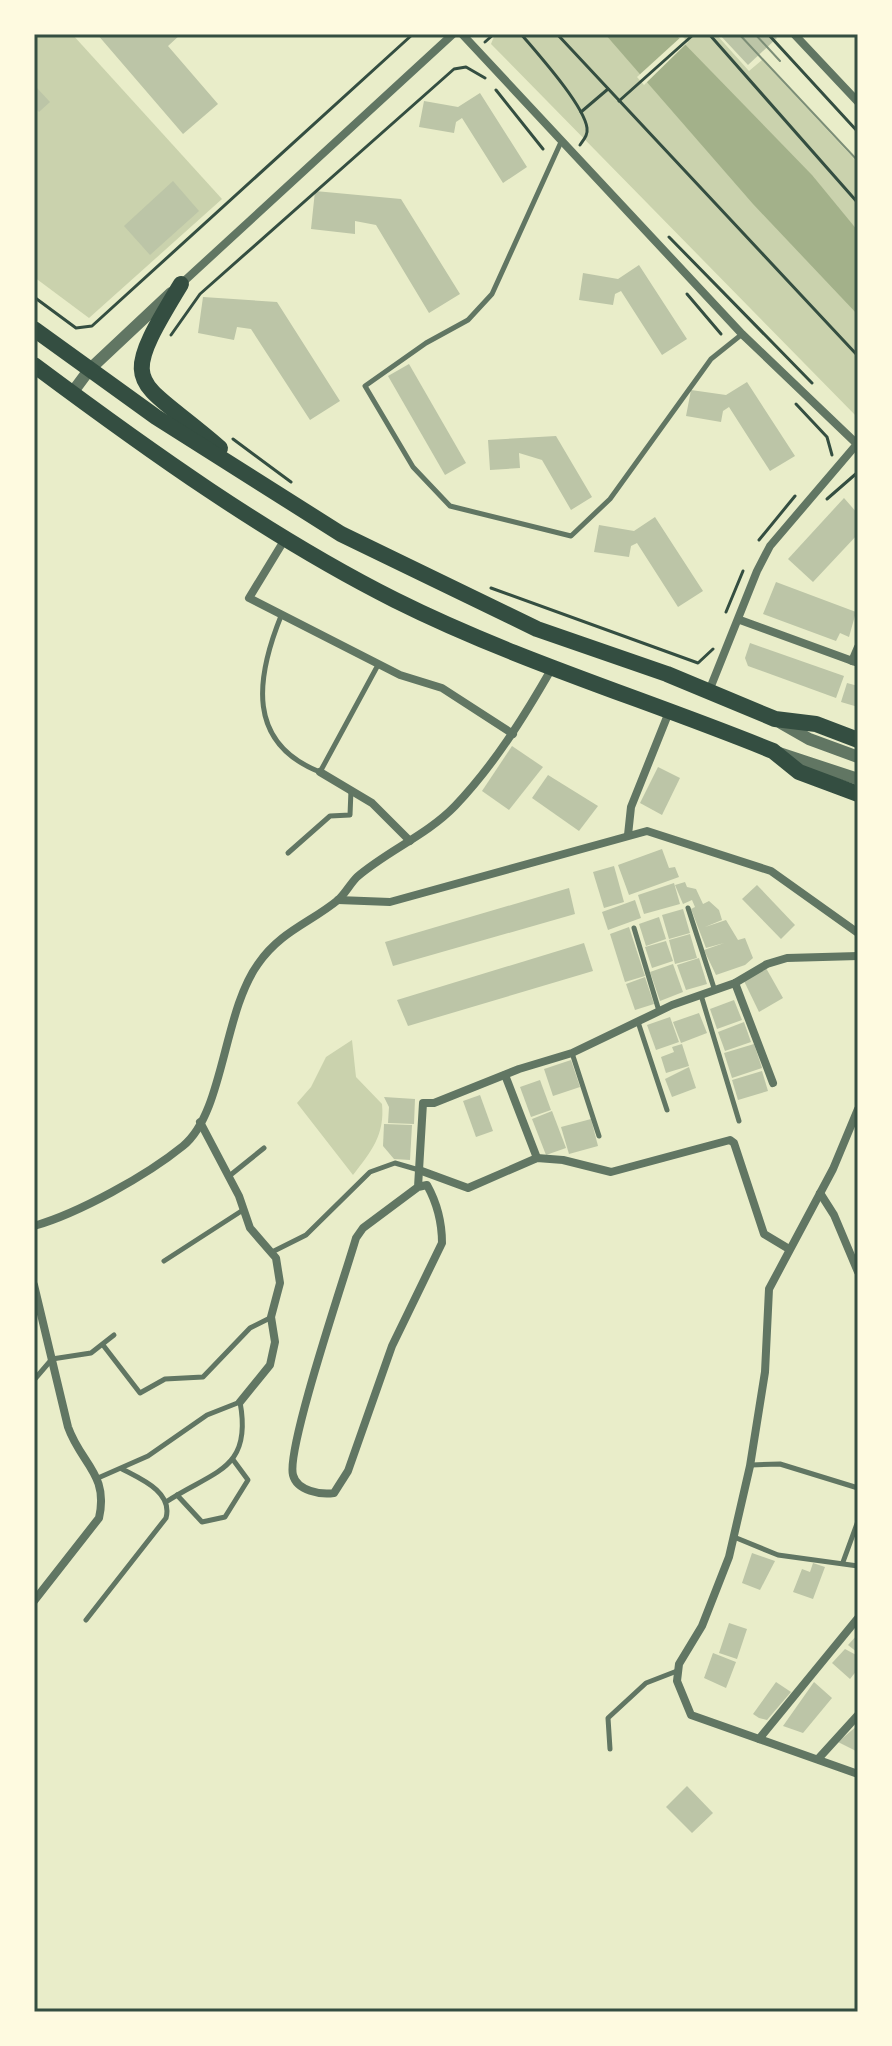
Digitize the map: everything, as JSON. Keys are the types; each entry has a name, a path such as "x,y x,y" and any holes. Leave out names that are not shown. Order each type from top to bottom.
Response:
{"main road":[{"path":"181,284 141,355 142,379 157,398 261,483"},
{"path":"34,329 89,370 341,534 537,629 775,719 816,724 858,740"},
{"path":"34,365 285,538 409,606 552,667 773,751 799,772 858,794"}],"street":[{"path":"72,393 89,370 453,34"},
{"path":"462,34 742,334 858,445 770,546 709,692"},
{"path":"794,34 858,102"},
{"path":"285,538 249,598 378,665 442,688 513,734"},
{"path":"740,620 855,662 858,647"},
{"path":"34,1226 87,1206 185,1145 210,1101 243,990 256,965 271,947 306,919 338,900 356,878 453,808 513,734 552,667"},
{"path":"628,835 631,807 670,710"},
{"path":"775,719 809,739 858,757"},
{"path":"773,751 858,779"},
{"path":"320,772 372,803 410,841"},
{"path":"338,900 390,902 647,831 771,871 858,933"},
{"path":"418,1187 427,1185 433,1196 442,1228 442,1243 392,1346 348,1471 334,1493 320,1495 298,1483 293,1475 296,1445 356,1238 363,1228 418,1187 423,1103 434,1103 572,1053 638,1021 714,988 735,983 751,972 787,958 858,956"},
{"path":"735,983 773,1083"},
{"path":"505,1075 537,1158"},
{"path":"858,1109 820,1193 769,1289 765,1372 750,1466 713,1602 678,1670 677,1681 691,1715 858,1774"},
{"path":"200,1122 250,1228 276,1258 280,1283 271,1317 275,1342 270,1365 240,1402"},
{"path":"419,1170 468,1188 537,1158 563,1160 611,1172 730,1140 734,1143 764,1234 789,1249"},
{"path":"820,1193 834,1215 858,1272"},
{"path":"34,1285 74,1446 98,1478 103,1502 99,1518 34,1601"},
{"path":"759,1739 858,1618"},
{"path":"818,1759 858,1715"}],"lane":[{"path":"561,142 492,294 468,320 426,343 365,386 413,467 450,506 571,536 610,499 711,359 742,334"},
{"path":"281,616 269,646 261,694 267,726 282,748 298,763 320,772 378,665"},
{"path":"288,853 330,816 350,815 351,789"},
{"path":"688,908 714,988"},
{"path":"634,928 659,1012"},
{"path":"701,994 739,1121"},
{"path":"638,1021 667,1110"},
{"path":"572,1053 599,1136"},
{"path":"227,1177 264,1148"},
{"path":"270,1253 306,1235 370,1172 395,1163 419,1170"},
{"path":"164,1261 243,1209"},
{"path":"103,1345 140,1393 165,1379 203,1377 250,1328 271,1317"},
{"path":"34,1380 52,1359 91,1353 114,1335"},
{"path":"98,1478 148,1456 207,1415 240,1402 242,1444 234,1461 219,1474 196,1481 166,1502"},
{"path":"177,1495 202,1522 225,1517 248,1480 234,1461"},
{"path":"750,1466 780,1464 858,1488"},
{"path":"86,1620 166,1518 166,1502 144,1481 121,1468"},
{"path":"843,1562 858,1521"},
{"path":"733,1537 778,1555 858,1566"},
{"path":"610,1749 608,1718 646,1683 678,1670"}],"path":[{"path":"34,297 76,328 92,326 413,34"},
{"path":"521,34 581,112 586,137 572,154"},
{"path":"619,101 694,34"},
{"path":"709,34 858,203"},
{"path":"768,34 858,132"},
{"path":"559,36 858,356"},
{"path":"167,341 200,294 454,69 466,67 488,80 543,149"},
{"path":"581,112 608,89"},
{"path":"662,229 814,385"},
{"path":"788,396 827,437 832,455 822,466"},
{"path":"223,432 300,489"},
{"path":"756,546 763,532 802,488"},
{"path":"725,617 748,560"},
{"path":"491,588 698,663 715,647"}],"shaded area":[{"path":"34,34 72,34 222,199 89,318 34,277"},
{"path":"495,34 716,34 749,71 762,60 858,163 858,418 491,44"},
{"path":"605,34 675,34 812,175 858,231 858,315 753,204"},
{"path":"352,1040 356,1077 382,1104 379,1134 366,1159 353,1175 297,1103 311,1087 326,1057"}],"pier":[{"path":"682,36 688,42 644,85 637,77"}],"building":[{"path":"97,34 181,34 168,46 218,104 183,134"},
{"path":"719,34 773,34 777,38 748,65"},
{"path":"37,88 50,102 39,112 34,107"},
{"path":"480,93 527,167 503,183 462,118 456,122 454,133 419,127 424,101 458,107"},
{"path":"173,181 199,211 150,255 124,226"},
{"path":"315,191 401,199 460,294 429,313 376,225 355,221 355,234 311,229"},
{"path":"639,265 687,339 662,355 621,291 615,294 613,305 579,300 583,273 618,279"},
{"path":"203,297 277,302 340,401 310,420 251,329 237,327 234,340 198,333"},
{"path":"409,364 466,463 445,475 388,376"},
{"path":"747,382 795,456 770,471 729,407 723,411 721,422 686,416 691,390 726,395"},
{"path":"556,436 592,497 571,510 542,460 519,453 520,468 490,470 488,440"},
{"path":"844,498 858,514 858,534 813,582 788,559"},
{"path":"655,517 703,591 678,607 637,543 631,546 629,557 594,552 599,525 634,531"},
{"path":"776,582 856,612 849,637 840,633 836,641 763,614"},
{"path":"750,643 844,676 836,698 748,666 745,658"},
{"path":"847,683 858,686 858,707 841,702"},
{"path":"512,746 543,767 509,810 482,791"},
{"path":"658,767 680,778 662,815 640,803"},
{"path":"548,775 598,806 579,831 532,798"},
{"path":"662,849 669,868 675,867 679,877 629,895 618,865"},
{"path":"614,866 624,902 604,908 593,872"},
{"path":"685,882 687,887 696,889 703,904 709,901 719,910 722,920 705,927 726,920 738,940 745,938 753,958 745,965 716,975 704,950 724,943 706,948 691,909 695,907 692,900 683,904 675,885"},
{"path":"674,883 680,904 644,914 638,895"},
{"path":"757,885 795,925 781,939 742,899"},
{"path":"569,888 575,914 393,966 385,942"},
{"path":"635,900 641,918 608,930 602,912"},
{"path":"683,909 690,933 669,939 662,915"},
{"path":"659,917 666,939 646,946 639,924"},
{"path":"629,927 645,976 625,982 610,934"},
{"path":"690,934 697,958 675,964 669,940"},
{"path":"666,941 673,961 652,968 645,947"},
{"path":"584,943 593,971 408,1026 397,1000"},
{"path":"699,958 707,984 686,990 677,965"},
{"path":"673,964 683,992 660,1001 650,972"},
{"path":"766,968 783,998 759,1012 744,981"},
{"path":"645,977 654,1004 635,1010 626,984"},
{"path":"734,1000 742,1020 717,1029 710,1009"},
{"path":"699,1013 707,1033 681,1043 673,1022"},
{"path":"670,1017 679,1042 656,1050 647,1025"},
{"path":"744,1022 751,1042 725,1051 718,1032"},
{"path":"682,1044 689,1066 666,1073 661,1057 674,1052 672,1047"},
{"path":"754,1044 762,1068 732,1078 724,1053"},
{"path":"571,1060 580,1087 553,1096 544,1069"},
{"path":"689,1067 696,1088 672,1097 665,1079"},
{"path":"762,1071 768,1091 738,1100 732,1080"},
{"path":"540,1080 551,1110 531,1117 520,1087"},
{"path":"480,1095 493,1131 476,1137 463,1101"},
{"path":"384,1097 415,1099 414,1124 388,1123 389,1107"},
{"path":"552,1111 566,1148 546,1155 532,1119"},
{"path":"591,1119 598,1146 569,1154 561,1127"},
{"path":"384,1124 412,1125 410,1160 394,1159 383,1146"},
{"path":"752,1553 775,1561 760,1590 742,1583"},
{"path":"813,1563 825,1567 813,1599 793,1592 802,1569 810,1572"},
{"path":"729,1623 747,1629 737,1659 719,1653"},
{"path":"858,1634 858,1653 848,1645"},
{"path":"845,1649 858,1656 858,1669 850,1679 832,1663"},
{"path":"713,1653 736,1662 726,1688 704,1678"},
{"path":"776,1682 791,1692 767,1720 759,1718 753,1714"},
{"path":"814,1682 832,1698 803,1733 783,1726"},
{"path":"858,1725 858,1752 838,1742"},
{"path":"687,1786 713,1813 692,1833 666,1807"}],"tram line":[{"path":"739,34 858,161"},
{"path":"755,34 780,61"}]}
